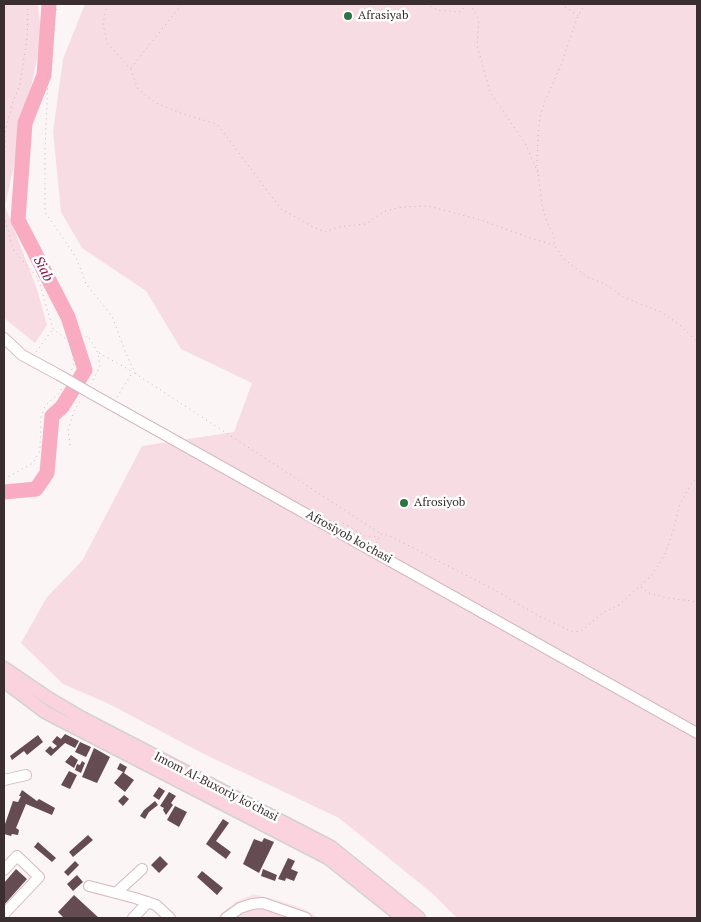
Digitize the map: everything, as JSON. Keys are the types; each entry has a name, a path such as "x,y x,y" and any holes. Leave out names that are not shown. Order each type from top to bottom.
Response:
{"main road":[{"name":"Imom Al-Buxoriy ko'chasi","path":"4,668 48,698 79,723 328,858 404,918"},
{"name":"Imom Al-Buxoriy ko'chasi","path":"5,686 45,712 79,723 331,847 419,918"}],"street":[{"name":"Afrosiyob ko'chasi","path":"4,338 22,355 697,733"},
{"path":"4,780 26,775"},
{"path":"4,870 17,856 39,877 4,914"},
{"path":"116,893 142,869"},
{"path":"89,886 156,905 170,918"},
{"path":"133,918 148,902"},
{"path":"226,918 240,908 263,903 306,918"}],"path":[{"path":"28,4 27,38 20,85 12,104 5,133 4,217 14,251 38,278 53,329 72,343 74,366 70,373"},
{"path":"57,4 49,54 45,150 45,212 76,257 86,284 112,316 136,374"},
{"path":"107,4 103,24 107,44 130,68 138,89 154,102 182,114 217,124 281,209 313,228 325,232 366,224 385,211 428,206 481,220 530,238 554,244"},
{"path":"130,68 182,4"},
{"path":"426,4 438,10 460,12 467,4"},
{"path":"470,4 479,20 477,45 490,92 525,143 538,174"},
{"path":"561,4 578,16"},
{"path":"584,4 540,117 538,174 542,205 554,236 554,244 564,259 586,277 605,284 623,297 661,312 697,342"},
{"path":"35,353 53,329"},
{"path":"72,343 88,336"},
{"path":"98,353 136,374 381,534 388,535 494,590 539,616 573,632 581,631 604,612 619,605 652,575 665,554 680,504 691,484 697,478"},
{"path":"114,401 132,372"},
{"path":"4,478 33,463 40,451 41,417 45,406 59,393 63,386"},
{"path":"372,550 381,534"},
{"path":"640,587 649,593 697,603"}],"shaded area":[{"path":"4,4 38,4 41,41 5,206 37,289 47,325 35,343 4,318"},
{"name":"Afrosiyob","path":"85,4 697,4 697,918 457,918 433,894 339,818 204,754 109,704 63,684 21,643 47,597 82,561 142,446 234,432 252,383 181,349 146,291 82,248 61,212 53,132 63,59"},
{"path":"254,894 307,910 318,918 216,918 237,901"},
{"path":"262,909 290,918 236,918 252,910"}],"building":[{"path":"65,734 79,741 75,748 65,743 51,756 45,751 50,746 53,749 57,746 52,742 57,736 61,739"},
{"path":"38,735 43,742 27,755 24,751 12,760 10,756"},
{"path":"80,742 91,747 86,757 75,752"},
{"path":"94,748 110,757 97,783 82,777"},
{"path":"71,755 78,760 74,768 65,762"},
{"path":"82,761 85,763 81,773 75,770 77,764 80,765"},
{"path":"120,763 127,767 124,773 134,780 125,792 114,783 123,772 117,769"},
{"path":"69,771 77,775 70,789 61,785"},
{"path":"159,787 165,791 159,800 153,796"},
{"path":"22,790 37,801 39,799 55,808 52,815 26,804 16,828 19,830 18,835 4,834 4,827 13,801 18,802"},
{"path":"169,792 176,796 171,803 173,805 166,815 163,810 164,808 160,806"},
{"path":"124,795 129,799 123,806 118,801"},
{"path":"155,801 158,805 149,812 145,819 140,816 144,810"},
{"path":"175,806 187,812 179,827 167,820"},
{"path":"223,819 229,823 216,841 231,852 226,859 206,844"},
{"path":"88,835 93,840 73,857 69,852"},
{"path":"264,838 274,842 259,873 243,864 254,839 262,842"},
{"path":"38,842 56,858 52,862 34,847"},
{"path":"160,856 168,864 159,873 151,865"},
{"path":"288,858 295,861 291,869 298,872 294,881 286,878 285,881 278,879"},
{"path":"75,861 79,865 68,876 64,872"},
{"path":"16,869 27,879 4,905 4,883"},
{"path":"263,869 277,875 275,881 261,876"},
{"path":"202,871 223,888 217,895 197,877"},
{"path":"77,875 83,882 73,891 67,884"},
{"path":"74,895 99,918 64,918 58,912"}],"waterway":[{"name":"Siab","path":"4,492 36,489 47,473 52,416 62,407 85,370 68,317 18,220 25,123 44,75 49,4"}],"place":[{"name":"Afrasiyab","path":"348,16"},
{"name":"Afrosiyob","path":"404,503"}]}
